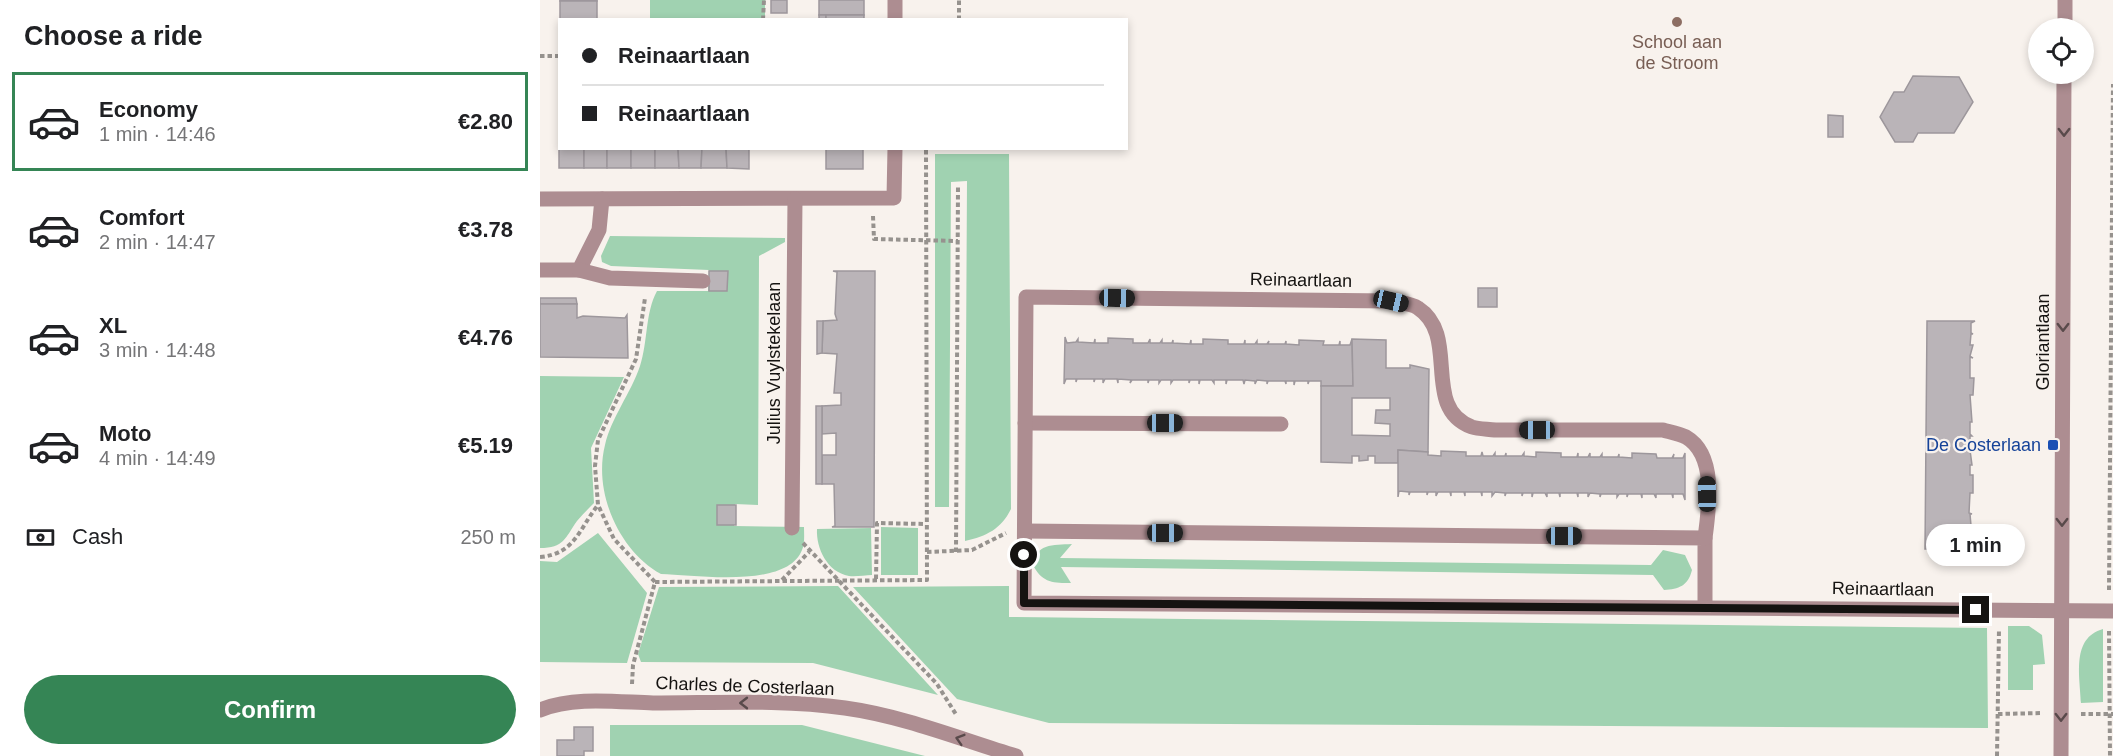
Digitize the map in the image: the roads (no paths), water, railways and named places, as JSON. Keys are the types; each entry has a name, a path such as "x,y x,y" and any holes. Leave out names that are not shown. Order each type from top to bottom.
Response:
{"street":[{"path":"895,0 895,18"},
{"path":"2065,0 2065,18"},
{"name":"Gloriantlaan","path":"2061,756 2064,84"},
{"path":"540,199 894,198 894,150"},
{"path":"579,270 599,230 602,199"},
{"name":"Julius Vuylstekelaan","path":"792,528 795,199"},
{"path":"540,270 579,270 610,278 703,281"},
{"name":"Reinaartlaan","path":"1705,606 1707,471 1702,454 1687,438 1663,430 1495,430 1472,427 1454,415 1443,393 1441,342 1432,321 1417,307 1391,301 1026,297 1024,603 2061,610"},
{"path":"1025,423 1281,424"},
{"path":"1024,531 1705,538"},
{"path":"2061,610 2111,611"},
{"name":"Charles de Costerlaan","path":"540,710 557,703 632,702 782,704 844,708 894,718 1016,756"}],"place":[{"name":"School aan de Stroom","path":"1677,22"},
{"name":"De Costerlaan","path":"2053,445"}]}
